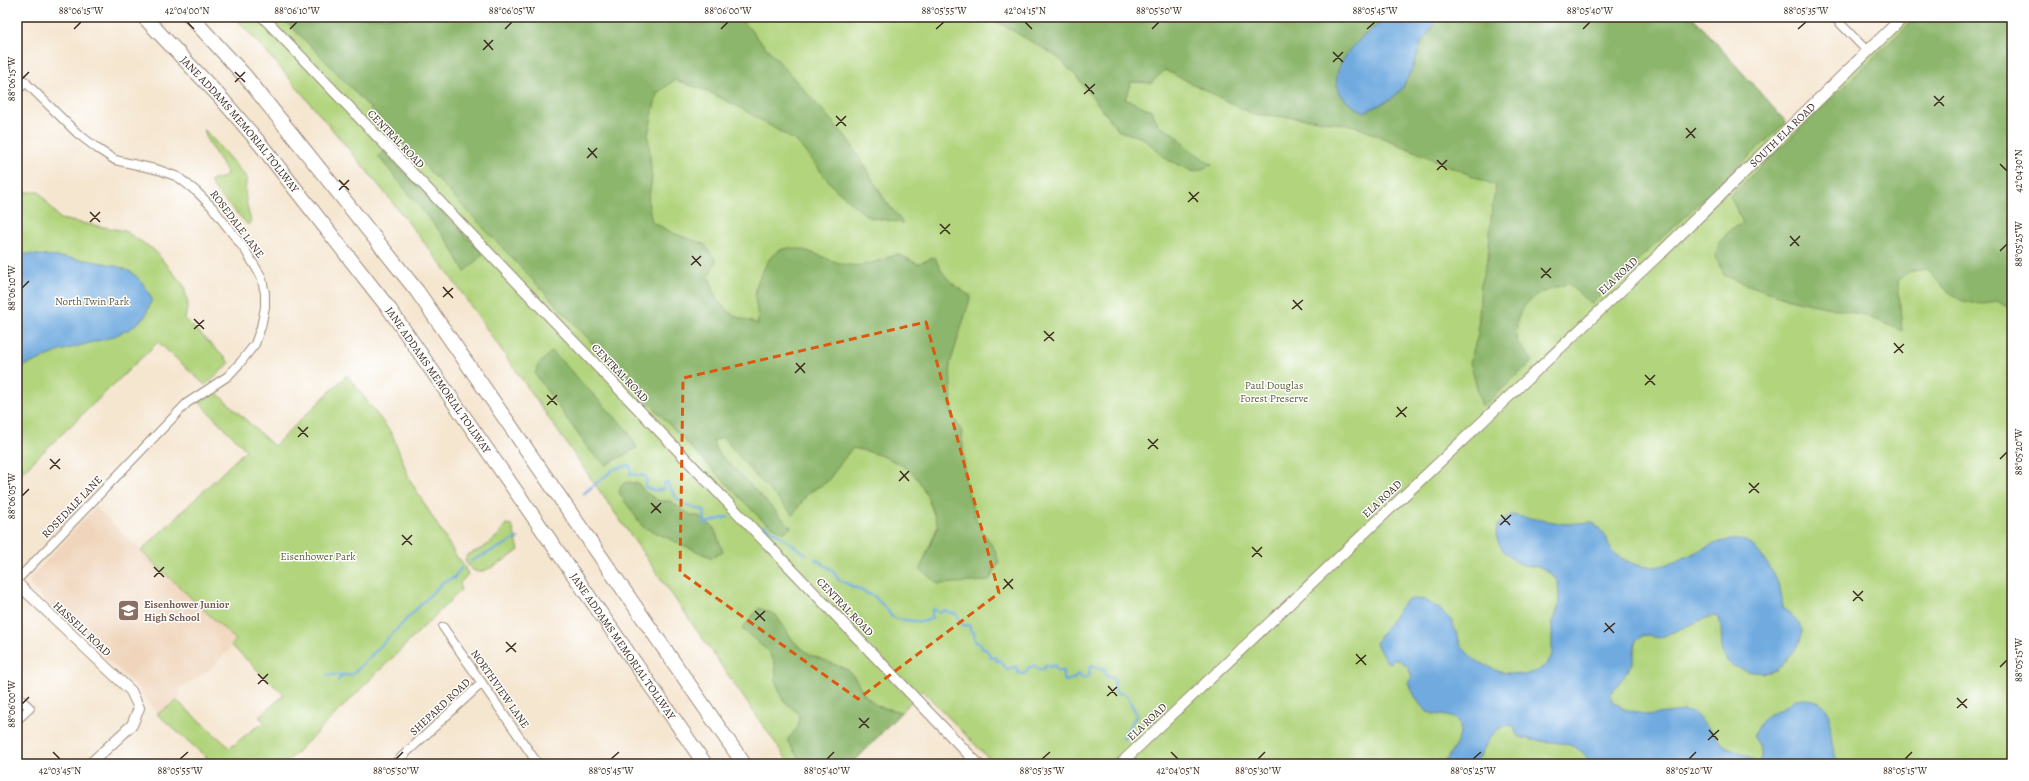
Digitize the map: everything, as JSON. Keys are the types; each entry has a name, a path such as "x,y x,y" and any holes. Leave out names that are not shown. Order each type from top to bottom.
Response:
{"highway":[{"name":"JANE ADDAMS MEMORIAL TOLLWAY","path":"144,17 221,98 261,145 390,310 705,764"},
{"path":"191,17 246,77 417,291 744,764"}],"main road":[{"name":"SOUTH ELA ROAD","path":"1662,252 1791,128 1903,17"}],"street":[{"name":"CENTRAL ROAD","path":"263,17 978,764"},
{"path":"1834,17 1867,51"},
{"name":"ROSEDALE LANE","path":"17,74 77,133 98,150 115,160 159,170 178,177 197,192 212,207 246,250 262,276 265,293 265,307 261,327 255,344 240,363 228,376 188,403 17,580"},
{"path":"17,91 26,82"},
{"name":"ELA ROAD","path":"1120,764 1662,252"},
{"name":"HASSELL ROAD","path":"17,584 131,691 139,708 132,726 90,764"},
{"name":"NORTHVIEW LANE","path":"443,627 538,764"},
{"name":"SHEPARD ROAD","path":"394,764 482,683"},
{"path":"17,696 30,708 17,720"}],"highlighted area":[{"path":"926,322 999,593 858,699 680,572 683,378"}],"shaded area":[{"name":"Eisenhower Junior High School","path":"95,507 236,640 231,645 233,646 208,671 179,689 180,696 177,701 157,714 139,689 32,588 29,582"}],"green space":[{"name":"Paul Douglas Forest Preserve","path":"235,17 1693,17 1791,128 1903,17 2012,17 2012,764 994,764 922,690 852,764 790,764 445,269 377,183 284,72"},
{"path":"281,17 739,17 848,139 885,200 903,223 868,217 836,190 797,142 744,110 707,91 675,80 657,93 648,135 652,179 648,202 652,222 675,234 704,244 716,261 709,276 717,301 734,316 758,324 755,297 757,284 771,258 780,250 790,248 801,249 836,262 854,266 874,262 898,254 918,264 935,257 941,270 949,280 971,296 950,364 952,414 962,432 965,482 977,523 995,550 999,563 989,581 938,584 920,569 938,526 928,498 917,478 906,468 892,460 868,452 852,448 827,482 808,493 793,515 754,474 723,437 713,441 716,450 791,527 783,533 761,519 685,441 318,53"},
{"path":"989,17 1390,17 1377,25 1365,112 1391,99 1402,89 1413,67 1421,43 1434,25 1430,17 1693,17 1786,122 1591,304 1568,284 1545,291 1526,304 1521,310 1518,318 1516,340 1533,361 1482,407 1470,362 1478,334 1481,281 1488,258 1492,207 1496,186 1355,126 1311,119 1253,114 1165,70 1151,83 1131,82 1125,99 1151,110 1159,126 1176,135 1188,148 1212,165 1194,172 1168,160 1143,138 1119,131 1076,76 1056,56"},
{"path":"1916,17 2012,17 2012,310 1997,301 1977,304 1960,300 1944,288 1927,269 1907,272 1898,281 1902,331 1864,315 1793,300 1742,283 1724,275 1716,257 1719,243 1731,229 1743,223 1730,196"},
{"path":"204,129 247,178 245,194 251,221 248,225 214,189 210,181 225,177 227,172 207,140"},
{"path":"384,151 483,254 465,272 449,243 378,156"},
{"name":"North Twin Park","path":"17,192 39,192 60,219 125,231 154,250 184,286 188,304 185,319 230,363 205,385 158,342 17,477"},
{"path":"552,351 627,430 637,448 606,465 590,451 535,374 538,365"},
{"name":"Eisenhower Park","path":"347,375 392,434 410,480 468,574 460,583 461,590 285,764 214,764 157,714 177,701 230,748 252,730 265,723 259,717 284,695 231,645 236,640 141,551 246,450 199,402 216,392 274,446"},
{"path":"627,482 638,483 645,492 659,501 670,501 692,516 699,516 714,528 723,552 712,558 643,527 619,493 621,485"},
{"path":"506,524 512,525 519,550 493,567 482,571 478,572 468,566 465,560 467,555 483,548 500,534 501,530"},
{"path":"759,608 776,615 795,643 811,655 848,670 857,681 863,693 877,706 901,712 852,764 802,764 787,740 798,727 799,714 783,700 776,682 775,664 768,651 742,629"}],"water":[{"path":"1390,17 1430,17 1434,25 1421,43 1413,67 1402,89 1391,99 1365,112 1347,101 1338,89 1337,76 1342,62 1351,49 1363,37"},
{"path":"17,253 90,261 118,267 133,273 145,287 152,299 145,317 130,329 112,337 60,351 17,369"},
{"path":"1511,515 1566,524 1592,522 1603,533 1615,554 1637,565 1651,567 1665,565 1718,543 1732,540 1745,541 1750,544 1771,569 1779,587 1783,608 1797,620 1801,627 1802,635 1800,641 1789,658 1776,670 1764,673 1750,672 1731,665 1724,656 1722,650 1721,628 1718,617 1711,616 1659,638 1643,635 1636,640 1633,663 1611,695 1612,701 1624,709 1646,715 1684,711 1694,713 1724,745 1757,763 1761,758 1761,751 1754,737 1762,721 1788,705 1794,699 1816,701 1823,704 1829,715 1832,746 1838,764 1592,764 1582,752 1574,747 1566,744 1524,738 1516,734 1514,726 1506,726 1500,728 1490,738 1475,764 1443,764 1459,739 1459,721 1450,717 1429,713 1425,710 1421,706 1408,682 1412,677 1408,667 1398,659 1394,659 1391,663 1386,661 1376,644 1405,601 1412,599 1425,600 1437,607 1452,621 1461,646 1475,660 1500,672 1524,675 1537,671 1547,664 1552,655 1552,624 1558,609 1558,582 1546,570 1535,566 1525,566 1512,559 1502,549 1497,536 1497,530 1499,524"}],"waterway":[{"path":"583,494 614,469 629,465 631,468 630,474 645,476 647,480 645,486 647,488 654,490 664,489 664,483 667,482 681,502 685,505 704,510 705,523 728,517"},
{"path":"764,525 806,554"},
{"path":"471,561 518,538"},
{"path":"815,559 832,570 839,580 875,597 890,615 898,620 919,622 928,620 932,618 932,611 934,609 940,613 945,610 950,613 955,613 963,625 970,626 970,630 974,633 975,642 981,644 981,648 987,650 991,658 995,657 997,661 1001,661 1007,670 1016,666 1018,673 1025,674 1029,667 1035,666 1039,670 1044,669 1045,665 1051,667 1054,665 1057,671 1063,671 1063,679 1066,681 1075,678 1078,673 1084,679 1089,676 1090,668 1092,666 1104,670 1106,676 1113,678 1115,681 1114,686 1117,694 1122,693 1127,696 1137,715 1125,733 1123,739"},
{"path":"327,675 352,675 443,582 454,578 461,568"},
{"path":"338,681 342,675"}],"place":[{"name":"Eisenhower Junior High School","path":"129,610"}]}
